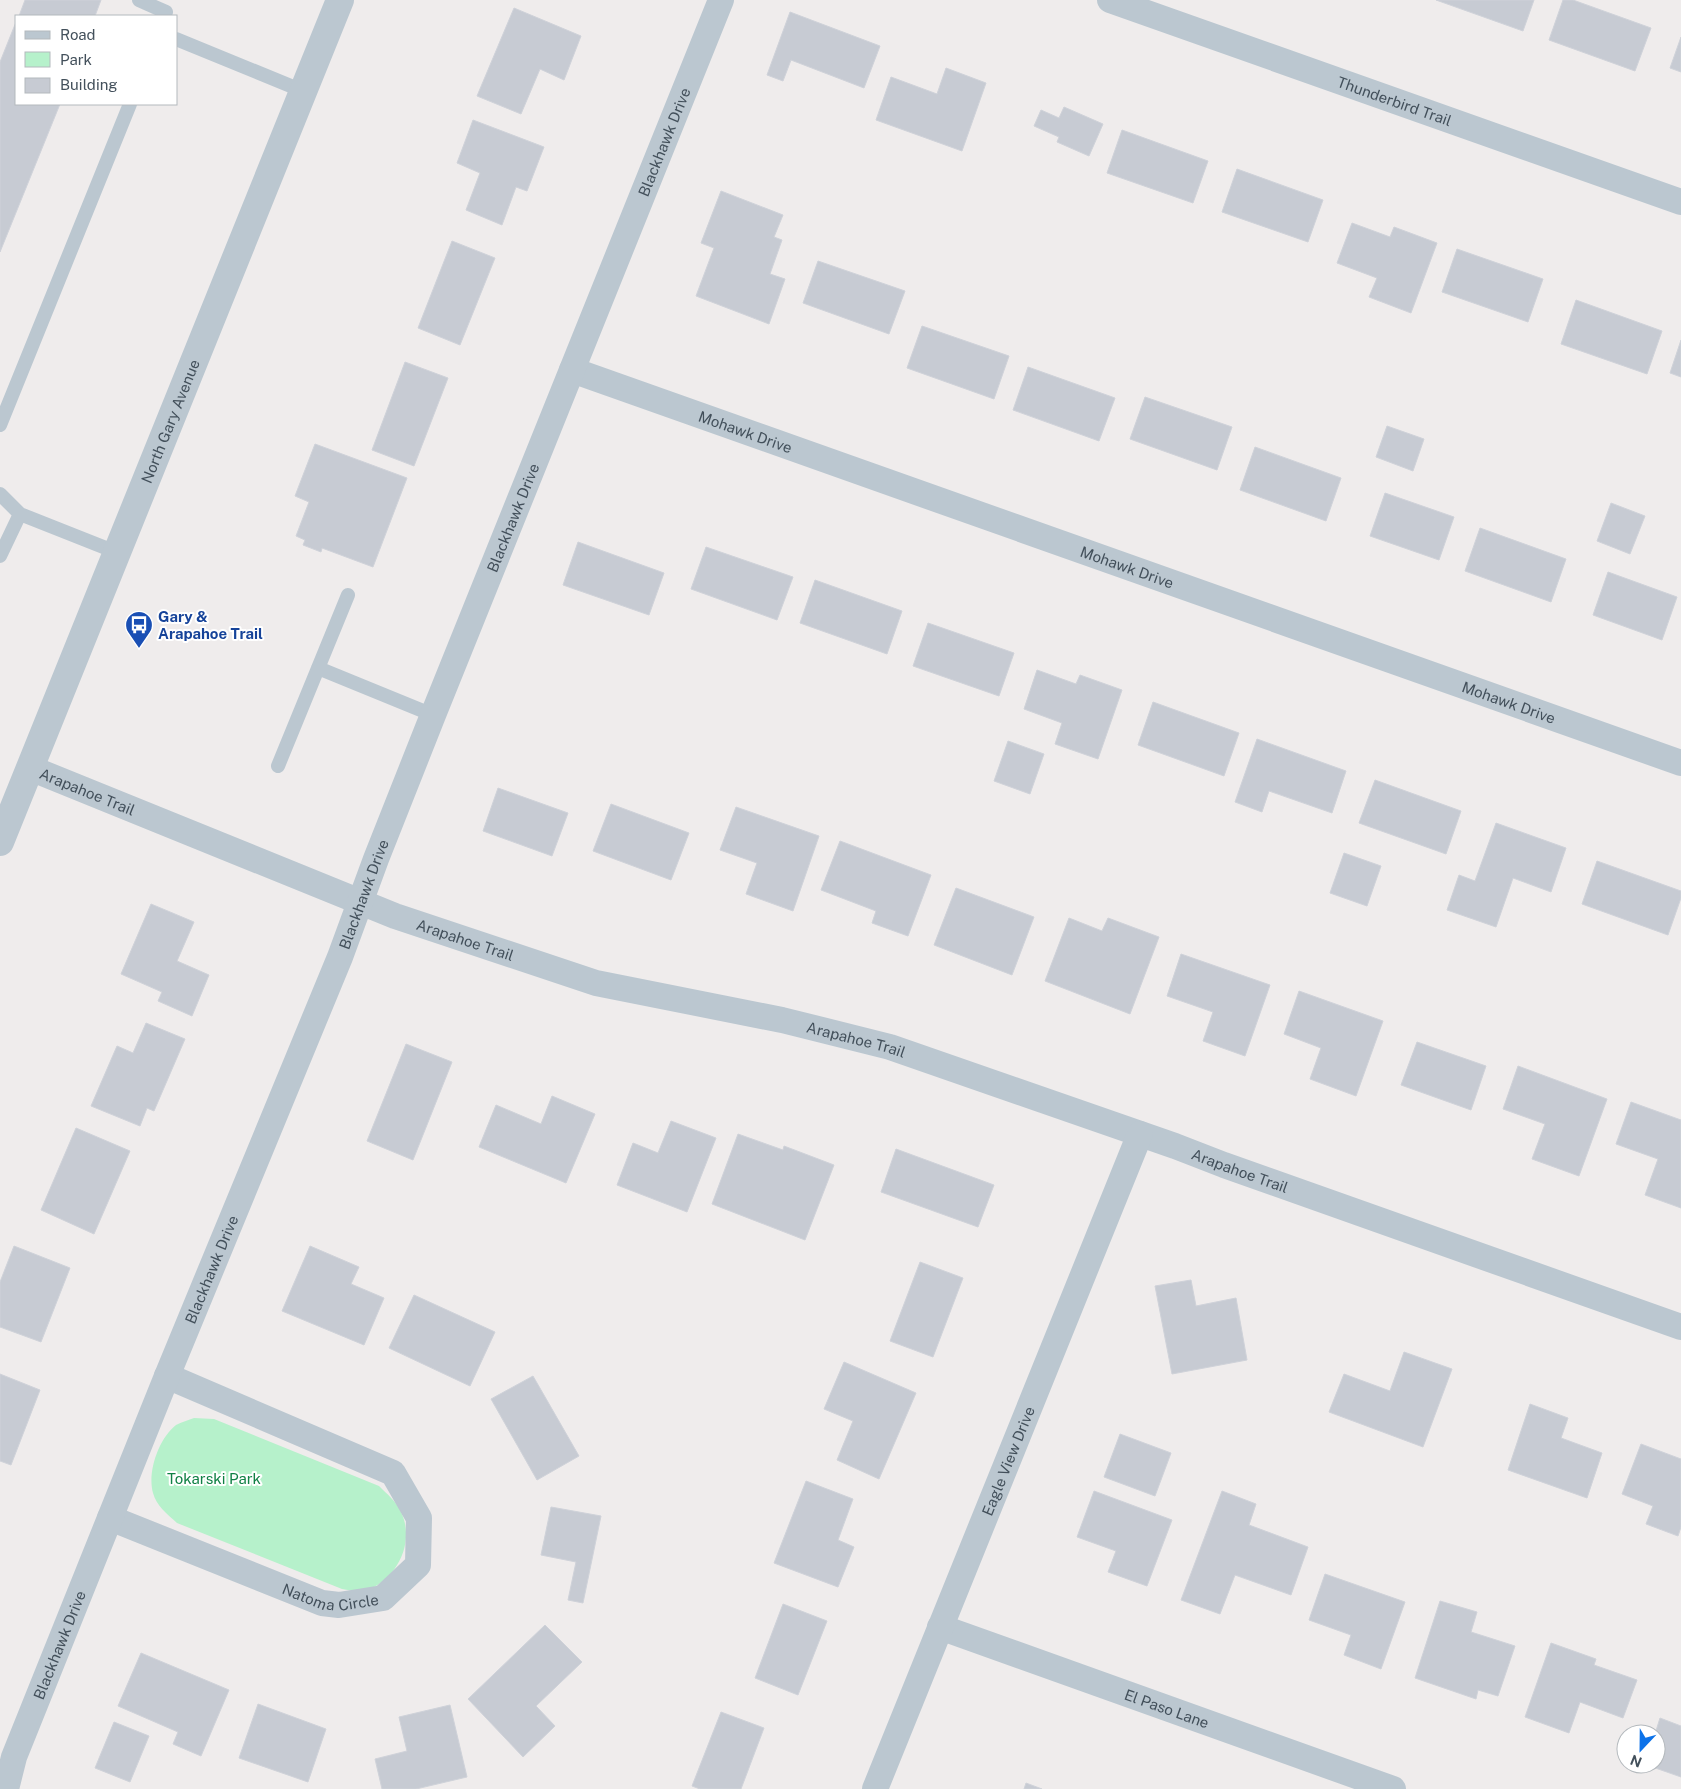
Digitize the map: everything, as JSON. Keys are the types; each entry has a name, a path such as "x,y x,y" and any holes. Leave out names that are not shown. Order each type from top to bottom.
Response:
{"street":[{"name":"North Gary Avenue","path":"0,842 340,0"},
{"name":"Blackhawk Drive","path":"6,1789 14,1757 167,1376 340,957 433,715 720,0"},
{"name":"Thunderbird Trail","path":"1110,0 1681,202"},
{"name":"Mohawk Drive","path":"572,370 1681,763"},
{"name":"Arapahoe Trail","path":"30,768 395,916 596,983 782,1020 890,1047 1681,1327"},
{"name":"Eagle View Drive","path":"875,1789 1140,1134"},
{"name":"Natoma Circle","path":"110,1518 322,1604 339,1605 383,1598 418,1565 419,1518 393,1473 167,1376"},
{"name":"El Paso Lane","path":"940,1627 1393,1789"}],"lane":[{"path":"139,0 167,9"},
{"path":"178,40 303,91"},
{"path":"0,425 130,105"},
{"path":"0,494 20,514 116,552"},
{"path":"0,556 20,514"},
{"path":"278,766 348,594"},
{"path":"318,668 433,715"}],"green space":[{"name":"Tokarski Park","path":"194,1418 214,1419 379,1486 397,1504 405,1524 404,1548 394,1570 386,1579 363,1592 342,1589 177,1523 162,1509 154,1497 152,1485 153,1466 164,1438 176,1425"}],"building":[{"path":"25,0 101,0 95,15 19,15"},
{"path":"1436,0 1534,0 1523,31"},
{"path":"1563,0 1573,0 1651,28 1635,71 1549,40"},
{"path":"514,8 581,36 564,80 540,69 521,114 477,96"},
{"path":"790,12 880,46 864,88 791,60 783,81 767,75"},
{"path":"15,24 15,105 60,105 0,252 0,62"},
{"path":"1681,37 1681,72 1670,68"},
{"path":"946,68 986,83 962,151 876,120 891,77 937,94"},
{"path":"1064,107 1103,124 1089,156 1057,142 1059,137 1034,126 1041,110 1059,118"},
{"path":"473,120 544,147 527,191 516,187 502,225 466,210 480,173 457,163"},
{"path":"1122,130 1208,161 1193,203 1107,173"},
{"path":"1237,169 1323,200 1308,242 1222,212"},
{"path":"721,191 783,215 774,237 782,240 770,274 785,279 769,324 696,296 714,248 701,243"},
{"path":"1352,223 1390,237 1394,227 1437,243 1411,313 1369,297 1377,278 1337,263"},
{"path":"452,241 495,258 460,345 418,328"},
{"path":"1457,249 1543,279 1528,322 1442,292"},
{"path":"818,261 905,291 889,334 803,303"},
{"path":"1576,300 1662,331 1647,374 1561,344"},
{"path":"922,326 1009,356 994,399 907,368"},
{"path":"1681,340 1681,377 1670,373"},
{"path":"405,362 448,378 414,466 372,450"},
{"path":"1028,367 1115,398 1099,441 1013,410"},
{"path":"1145,397 1232,427 1217,470 1130,439"},
{"path":"1387,426 1424,439 1413,471 1376,457"},
{"path":"315,444 407,478 373,567 322,548 321,552 303,545 305,540 296,536 309,502 295,496"},
{"path":"1255,447 1341,478 1326,521 1240,490"},
{"path":"1385,493 1454,517 1439,560 1370,536"},
{"path":"1611,503 1645,516 1630,554 1597,541"},
{"path":"1480,528 1566,559 1551,602 1465,571"},
{"path":"578,542 664,573 649,615 563,585"},
{"path":"706,547 793,577 777,620 691,589"},
{"path":"1608,572 1677,597 1662,640 1593,615"},
{"path":"815,580 902,611 887,654 800,623"},
{"path":"928,623 1014,653 999,696 913,666"},
{"path":"1037,670 1076,684 1080,675 1122,690 1098,759 1055,744 1062,723 1024,709"},
{"path":"1153,702 1239,733 1224,776 1138,745"},
{"path":"1257,739 1346,771 1332,813 1269,791 1262,812 1235,802"},
{"path":"1008,741 1044,754 1030,794 994,781"},
{"path":"1375,780 1461,811 1446,854 1359,823"},
{"path":"498,788 568,813 552,856 483,831"},
{"path":"611,804 689,833 671,880 593,851"},
{"path":"736,807 819,836 793,911 746,894 757,863 720,850"},
{"path":"1496,823 1566,848 1551,892 1513,878 1496,927 1447,910 1459,875 1475,881"},
{"path":"840,841 931,875 908,936 872,923 876,911 821,890"},
{"path":"1344,853 1381,866 1367,906 1330,893"},
{"path":"1597,861 1681,891 1681,898 1668,935 1582,904"},
{"path":"956,888 1034,917 1012,975 934,945"},
{"path":"151,904 194,922 177,961 209,975 192,1016 158,1001 162,992 121,974"},
{"path":"1069,918 1102,931 1108,918 1159,937 1130,1014 1045,981"},
{"path":"1181,954 1270,985 1245,1056 1203,1041 1213,1012 1167,996"},
{"path":"1299,991 1383,1021 1356,1096 1310,1079 1321,1048 1284,1034"},
{"path":"146,1023 185,1039 154,1111 147,1108 140,1126 91,1106 117,1046 133,1053"},
{"path":"1417,1042 1486,1066 1471,1110 1401,1085"},
{"path":"406,1044 452,1062 413,1160 367,1141"},
{"path":"1518,1066 1607,1099 1579,1176 1532,1159 1545,1124 1503,1109"},
{"path":"552,1096 595,1114 566,1183 479,1147 496,1105 541,1124"},
{"path":"1631,1102 1681,1120 1681,1208 1645,1195 1658,1159 1616,1144"},
{"path":"671,1121 716,1138 687,1212 617,1185 633,1143 658,1153"},
{"path":"76,1128 130,1151 94,1234 41,1210"},
{"path":"738,1134 783,1150 784,1146 834,1165 805,1240 712,1204"},
{"path":"896,1149 994,1185 978,1227 881,1192"},
{"path":"14,1246 70,1268 41,1342 0,1327 0,1282"},
{"path":"310,1246 359,1267 351,1284 384,1298 364,1345 282,1311"},
{"path":"920,1262 963,1278 933,1357 890,1341"},
{"path":"1191,1280 1196,1306 1236,1298 1247,1360 1172,1374 1155,1286"},
{"path":"414,1295 495,1332 470,1386 389,1348"},
{"path":"1404,1352 1452,1369 1423,1447 1329,1412 1344,1374 1390,1391"},
{"path":"844,1362 916,1393 879,1479 837,1460 853,1421 824,1409"},
{"path":"0,1374 40,1390 11,1465 0,1461"},
{"path":"533,1376 579,1456 537,1480 491,1399"},
{"path":"1530,1404 1568,1418 1561,1438 1602,1453 1587,1498 1508,1470"},
{"path":"1120,1434 1171,1453 1155,1496 1104,1477"},
{"path":"1641,1444 1681,1459 1681,1527 1678,1536 1646,1524 1653,1506 1622,1494"},
{"path":"806,1481 853,1499 838,1540 854,1547 838,1587 774,1563"},
{"path":"1094,1491 1172,1520 1147,1586 1108,1572 1116,1551 1077,1537"},
{"path":"1222,1491 1256,1504 1249,1525 1308,1547 1291,1595 1235,1575 1220,1614 1181,1600"},
{"path":"551,1507 601,1516 583,1603 568,1600 576,1562 541,1555"},
{"path":"1325,1574 1405,1602 1381,1669 1344,1655 1351,1635 1309,1620"},
{"path":"1440,1601 1477,1612 1471,1632 1515,1646 1498,1696 1478,1690 1476,1699 1415,1678"},
{"path":"783,1604 827,1621 798,1695 755,1678"},
{"path":"545,1625 582,1662 536,1706 555,1726 523,1757 468,1699"},
{"path":"1551,1643 1596,1659 1594,1665 1637,1680 1623,1718 1580,1702 1569,1733 1525,1717"},
{"path":"141,1653 229,1690 201,1756 173,1744 178,1732 118,1706"},
{"path":"258,1704 326,1729 308,1782 239,1758"},
{"path":"450,1705 467,1777 416,1789 382,1789 375,1759 407,1751 399,1717"},
{"path":"721,1712 764,1728 741,1789 700,1789 692,1786"},
{"path":"1660,1718 1681,1726 1681,1777 1666,1772 1666,1724 1658,1724"},
{"path":"114,1722 149,1736 130,1782 95,1768"},
{"path":"1026,1783 1042,1789 1024,1789"}],"place":[{"name":"Gary & Arapahoe Trail","path":"139,649"}]}
